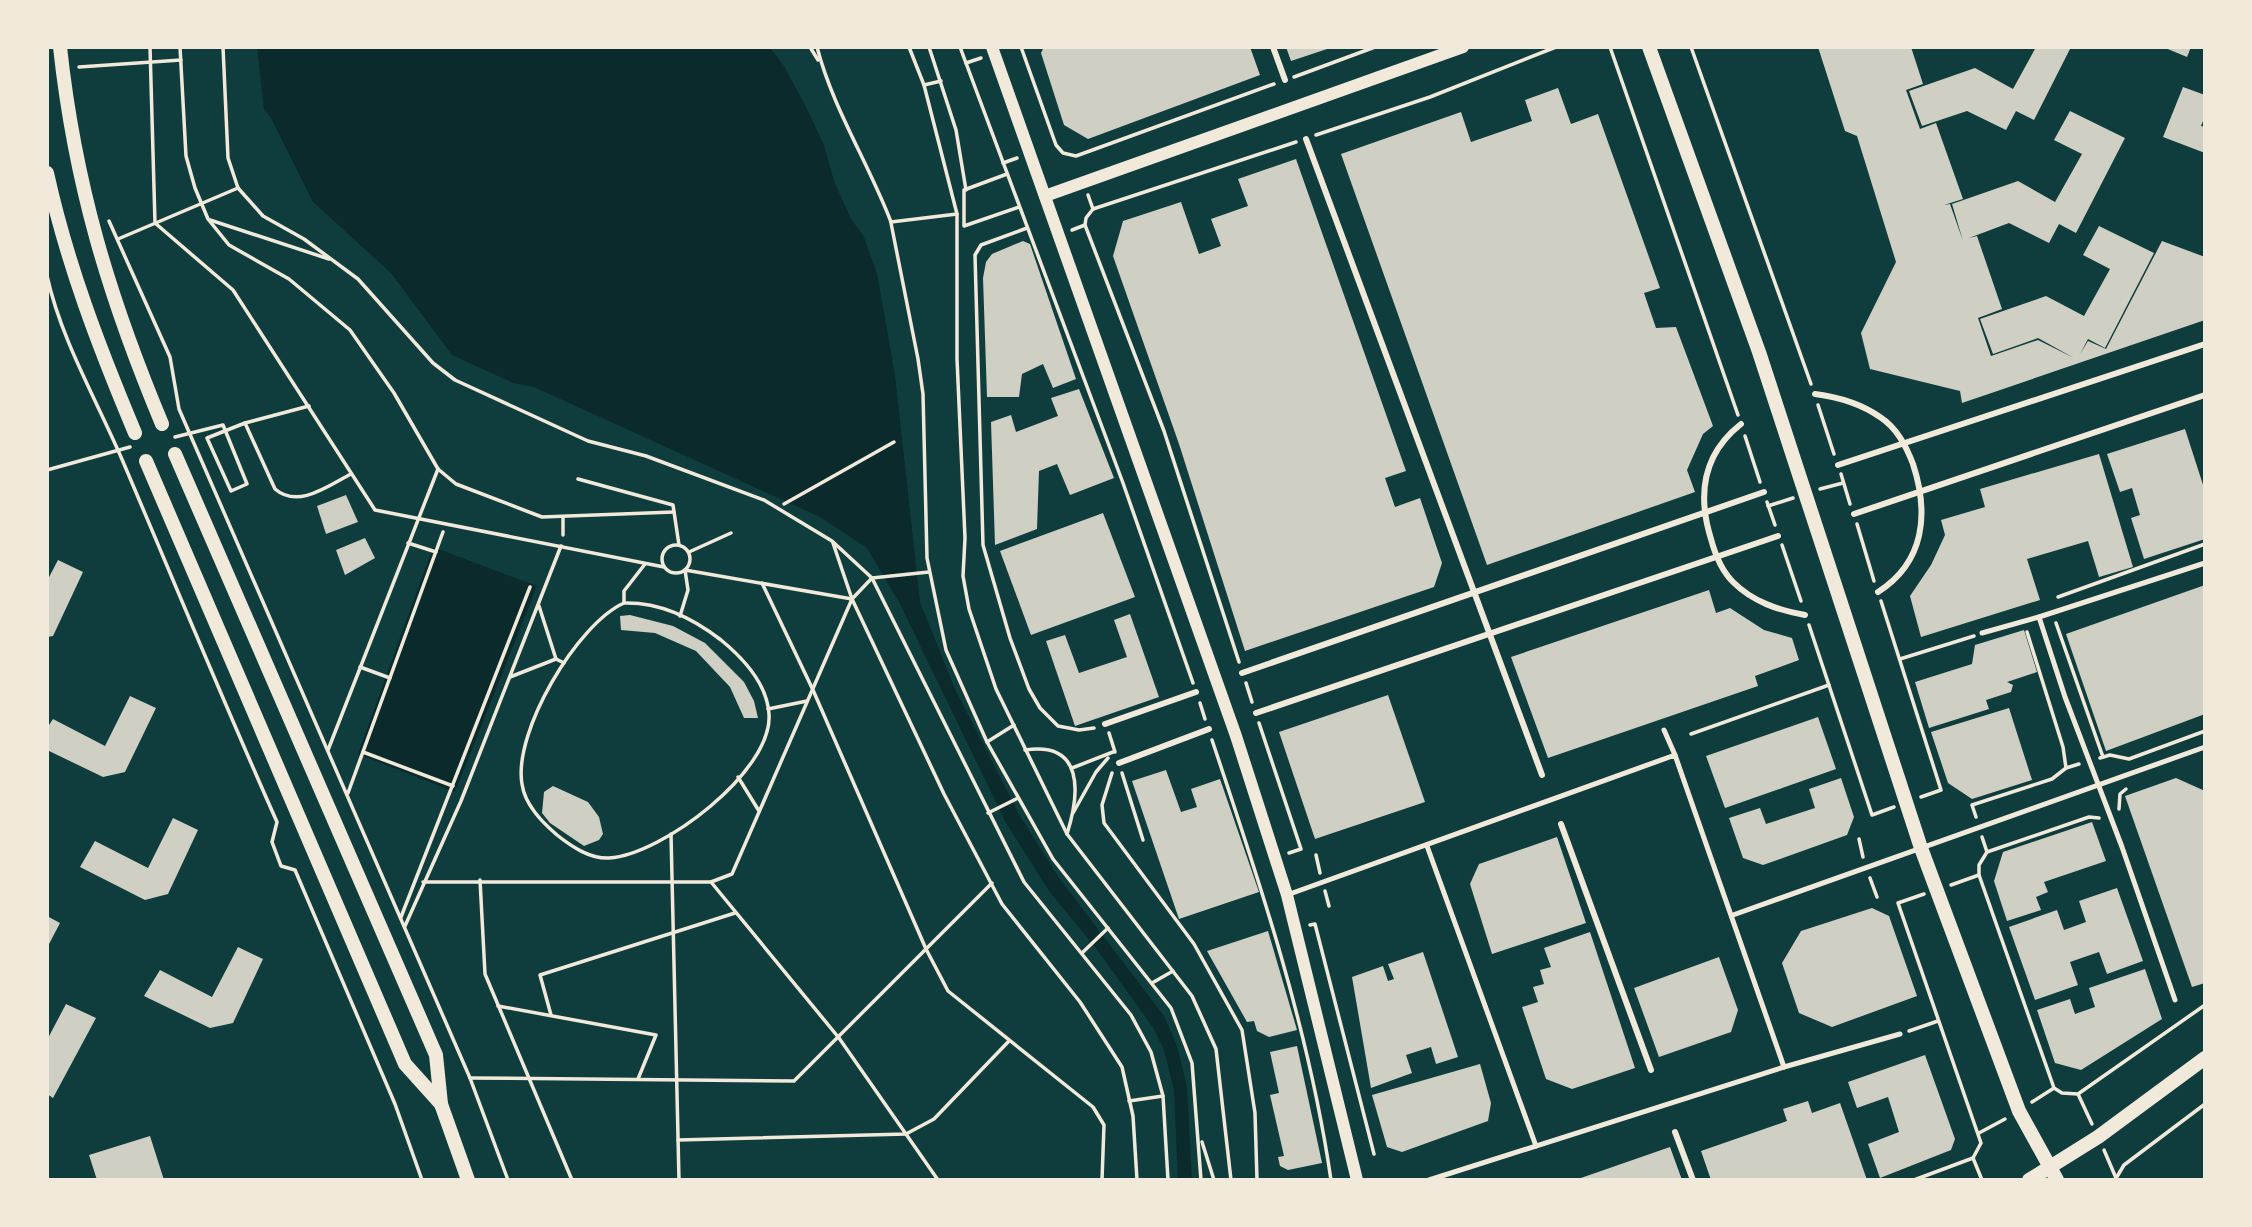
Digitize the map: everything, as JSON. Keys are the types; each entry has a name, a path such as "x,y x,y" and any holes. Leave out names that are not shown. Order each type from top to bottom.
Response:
{"main road":[{"path":"60,47 79,177 96,242 127,338 162,424"},
{"path":"1649,47 1759,352 1921,848 2019,1111 2054,1174"},
{"path":"47,173 73,275 97,344 136,439"},
{"path":"175,454 436,1055 441,1104 468,1180"},
{"path":"146,461 405,1064 441,1104"},
{"path":"2029,1180 2054,1174 2205,1058"}],"street":[{"path":"992,47 1229,716 1287,895 1357,1180"},
{"path":"1273,47 1285,80"},
{"path":"1045,195 1463,47"},
{"path":"1306,139 1542,775"},
{"path":"1838,465 2205,344"},
{"path":"1815,394 1856,403 1882,418 1905,443 1922,491 1923,522 1913,555 1892,583 1878,592"},
{"path":"1853,514 2205,396"},
{"path":"1741,424 1726,436 1711,459 1704,485 1703,513 1716,556 1732,581 1763,604 1805,615"},
{"path":"1242,673 1764,492"},
{"path":"1256,713 1778,536"},
{"path":"1105,724 1196,692"},
{"path":"1119,763 1209,729"},
{"path":"1561,824 1651,1070"},
{"path":"1675,1132 1693,1180"}],"lane":[{"path":"1982,633 2205,563"},
{"path":"2039,617 2175,1000"},
{"path":"1664,730 1733,915 1784,1067"},
{"path":"1733,915 2205,747"},
{"path":"1287,895 1675,755"},
{"path":"1427,846 1536,1146"},
{"path":"1429,1180 1784,1067 1900,1034"}],"path":[{"path":"150,47 155,223 233,290 375,510 664,567"},
{"path":"180,47 186,156 208,219 229,245 289,279 350,330 394,393 438,469 456,484 542,517 674,512"},
{"path":"223,47 228,158 238,188 263,216 335,261 381,301 433,363 455,380 588,441 646,456 764,500 832,541 872,578 1024,881 1131,1015 1151,1052 1163,1096 1168,1180"},
{"path":"810,47 822,65"},
{"path":"817,47 838,112 877,187 891,222 923,394 929,572 946,650 987,742 1054,859 1171,1008 1192,1063 1200,1136 1201,1180"},
{"path":"909,47 924,85 957,214 960,324 957,359 965,538 963,576 980,648 1025,750 1067,834 1192,996 1216,1049 1231,1180"},
{"path":"929,47 956,130 965,190 964,226 1019,206"},
{"path":"960,47 1123,483 1209,729 1266,907 1302,1035 1331,1180"},
{"path":"1021,47 1056,145 1070,156 1375,47"},
{"path":"1301,849 1164,431 1085,225 1086,218 1093,209 1430,97 1556,47"},
{"path":"1610,47 1741,424"},
{"path":"1691,47 1815,394 1941,790"},
{"path":"78,57 80,80"},
{"path":"79,67 181,60"},
{"path":"924,85 941,81"},
{"path":"965,190 1007,174"},
{"path":"118,239 238,188"},
{"path":"104,210 170,357 179,409 470,1078 508,1180"},
{"path":"891,222 957,214"},
{"path":"208,219 335,261"},
{"path":"1027,228 981,245 975,255 983,545 1010,638 1029,689 1051,720 1067,729 1090,729 1105,724 1143,840"},
{"path":"47,276 55,312 96,398 200,649 277,822 272,842 281,866 295,870 395,1104 422,1180"},
{"path":"162,440 223,425 247,484 231,491 207,438 245,423 309,406"},
{"path":"245,423 275,489 284,496 296,499 351,474"},
{"path":"47,470 136,439"},
{"path":"784,504 894,442"},
{"path":"328,750 438,469"},
{"path":"578,479 673,505 679,545 688,552 690,560 685,570 688,590 681,616"},
{"path":"563,518 563,535"},
{"path":"347,795 443,532"},
{"path":"688,552 731,533"},
{"path":"832,541 852,599 944,794 1002,904 1094,1024 1122,1067 1129,1101 1137,1180"},
{"path":"408,543 436,552"},
{"path":"2057,597 2205,544"},
{"path":"679,545 664,551 661,559 664,567 671,573 685,570 852,599"},
{"path":"405,926 461,801 561,546"},
{"path":"624,603 624,591 645,564"},
{"path":"423,882 711,882 732,874 852,599 872,578 929,572"},
{"path":"762,583 813,690 926,949 948,991 1093,1107 1104,1125 1102,1180"},
{"path":"401,918 530,587"},
{"path":"624,603 645,604 681,616 704,627 737,655 758,682 768,709 766,737 738,777 705,810 671,834 621,857 594,856 558,835 533,811 522,784 523,760 537,713 564,663 597,620 624,603"},
{"path":"538,604 556,659 564,663"},
{"path":"2068,619 2056,623 2103,757"},
{"path":"2022,628 2027,632 2063,747 2066,768"},
{"path":"1900,659 1982,633"},
{"path":"510,677 556,659"},
{"path":"360,667 390,678"},
{"path":"1691,734 1829,685"},
{"path":"768,709 808,701"},
{"path":"987,742 1014,725"},
{"path":"1972,806 2052,779 2066,768 2110,755 2129,759 2205,731"},
{"path":"1025,750 1049,748 1062,754 1072,768 1072,813 1067,834"},
{"path":"1072,768 1115,751"},
{"path":"1072,813 1096,772 1115,751"},
{"path":"363,752 453,786"},
{"path":"1119,763 1106,789 1102,805 1104,823 1195,944 1242,1030 1255,1114 1257,1180"},
{"path":"738,777 760,811"},
{"path":"2128,786 2120,794 2121,808 2095,820 2089,817 1987,852 1979,864 1979,875 2054,1088 2062,1093 2078,1094 2205,1005"},
{"path":"988,813 1018,798"},
{"path":"671,834 679,1180"},
{"path":"480,880 485,974 572,1180"},
{"path":"711,882 839,1038 938,1180"},
{"path":"470,1078 794,1081 992,883"},
{"path":"1898,904 1981,1143 1972,1158 1914,1180"},
{"path":"551,1015 540,975 736,913"},
{"path":"1315,924 1374,1154"},
{"path":"1082,953 1108,928"},
{"path":"1152,983 1173,971"},
{"path":"498,1006 656,1035 637,1080"},
{"path":"1900,1034 1939,1021"},
{"path":"678,1140 906,1134 934,1119 1009,1041"},
{"path":"1129,1101 1163,1096"},
{"path":"2115,1180 2124,1165 2205,1104"},
{"path":"1200,1136 1214,1180"},
{"path":"1972,1158 1982,1180"}],"water":[{"path":"257,47 771,49 784,66 807,109 824,145 834,181 851,219 863,235 877,273 895,375 920,602 955,689 1020,816 1059,878 1164,1016 1177,1046 1187,1087 1192,1180 1178,1180 1174,1090 1164,1050 1152,1026 1095,947 1049,891 1006,823 900,604 867,548 820,517 534,387 513,383 452,355 391,273 313,202 271,118 264,110"},
{"path":"433,547 537,586 455,792 358,754"}],"building":[{"path":"1044,47 1250,47 1260,75 1088,139 1064,125 1041,53"},
{"path":"1286,47 1329,47 1330,48 1291,61"},
{"path":"1818,47 1911,47 1923,84 1906,90 1920,129 1936,123 1963,199 1944,205 1950,204 1963,241 1952,204 2018,181 2055,202 2082,154 2054,140 2070,111 2125,138 2076,233 2059,224 2049,243 2009,223 1969,238 1977,236 2002,309 1978,318 1991,356 2038,340 2074,358 2038,338 1993,354 1980,319 2046,296 2084,316 2110,269 2083,255 2099,226 2154,253 2105,348 2088,339 2080,354 2088,341 2106,349 2162,241 2205,257 2205,320 1962,403 1960,391 1870,369 1861,333 1896,262 1857,136 1845,131"},
{"path":"2036,47 2071,47 2034,120 2016,111 2006,130 1967,111 1922,126 1909,91 1975,68 2013,89"},
{"path":"2163,47 2191,47 2187,57"},
{"path":"2183,87 2205,95 2205,116 2201,126 2205,127 2205,153 2163,137"},
{"path":"1558,88 1571,124 1598,114 1660,288 1644,293 1656,328 1676,327 1713,426 1703,434 1687,470 1695,492 1487,565 1341,154 1461,112 1471,142 1532,121 1525,100"},
{"path":"1296,159 1406,471 1385,478 1395,507 1420,498 1442,563 1434,587 1245,651 1179,444 1113,256 1123,221 1181,202 1199,254 1221,246 1211,219 1248,206 1238,179"},
{"path":"1023,241 1030,244 1076,379 1053,388 1043,364 1022,374 1019,397 987,397 983,278 986,262 992,254"},
{"path":"1079,389 1114,478 1070,495 1057,464 1039,471 1037,529 995,545 991,422 1011,415 1016,432 1058,416 1051,398"},
{"path":"2185,429 2205,491 2205,539 2144,559 2131,518 2140,515 2132,488 2120,492 2107,454"},
{"path":"2099,454 2133,567 2099,577 2088,541 2027,559 2040,600 1921,637 1910,596 1931,565 1945,535 1941,520 1985,507 1980,489"},
{"path":"346,495 358,522 326,534 317,506"},
{"path":"1103,513 1135,597 1031,635 1000,551"},
{"path":"365,538 375,558 345,575 336,550"},
{"path":"58,560 83,572 53,636 47,637 47,581"},
{"path":"2205,585 2205,714 2106,751 2066,634"},
{"path":"1709,590 1716,613 1730,608 1764,630 1792,638 1799,660 1755,676 1758,686 1548,758 1511,657"},
{"path":"1130,614 1159,697 1075,726 1046,641 1065,635 1079,673 1127,657 1114,620"},
{"path":"630,615 673,626 705,643 744,682 754,701 758,718 744,718 730,687 696,651 655,633 621,630 620,616"},
{"path":"2024,630 2037,672 2007,682 2013,685 2011,692 1986,700 1989,709 1929,728 1915,682 1972,664 1975,645"},
{"path":"1388,695 1425,802 1315,839 1279,732"},
{"path":"130,696 156,708 125,772 103,777 47,750 47,728 53,719 105,746"},
{"path":"2009,708 2032,780 1972,799 1948,783 1931,732"},
{"path":"1818,717 1836,769 1725,808 1706,756"},
{"path":"1166,770 1181,812 1197,807 1191,789 1220,779 1259,892 1179,919 1132,781"},
{"path":"1841,778 1854,817 1847,835 1763,865 1743,858 1729,818 1760,808 1766,824 1815,808 1809,789"},
{"path":"2176,778 2205,791 2205,983 2192,987 2125,796"},
{"path":"553,786 588,802 599,817 603,834 599,840 584,846 550,823 542,813 544,792"},
{"path":"173,818 198,830 168,894 145,900 80,867 95,841 148,868"},
{"path":"2092,822 2106,861 2044,882 2048,892 2036,897 2041,910 2007,921 1994,881 2003,852"},
{"path":"1557,837 1586,923 1492,954 1470,884 1479,864"},
{"path":"2117,888 2143,961 2107,974 2099,952 2070,962 2078,985 2035,1000 2009,927 2057,910 2064,930 2086,922 2079,901"},
{"path":"1872,908 1889,916 1917,996 1832,1027 1799,1013 1782,963 1801,931"},
{"path":"47,916 60,923 47,948"},
{"path":"1268,931 1297,1030 1269,1037 1257,1031 1254,1021 1247,1022 1207,951"},
{"path":"1590,932 1635,1068 1572,1089 1546,1079 1522,1007 1538,1002 1533,987 1544,984 1540,970 1551,967 1544,948"},
{"path":"238,947 263,959 233,1023 210,1028 144,996 160,970 212,997"},
{"path":"1423,952 1458,1057 1436,1064 1431,1047 1406,1055 1412,1073 1371,1088 1352,977 1383,966 1388,981 1394,979 1388,964"},
{"path":"1719,957 1738,1010 1731,1032 1659,1057 1634,988"},
{"path":"2145,969 2162,1019 2081,1070 2055,1063 2037,1010 2070,999 2075,1014 2095,1007 2089,988"},
{"path":"66,1004 96,1018 53,1098 47,1094 47,1040"},
{"path":"1297,1046 1322,1163 1288,1170 1280,1166 1278,1157 1284,1156 1270,1095 1279,1093 1270,1052"},
{"path":"1925,1055 1955,1139 1951,1150 1880,1178 1868,1144 1899,1132 1888,1097 1857,1108 1848,1082"},
{"path":"1480,1064 1491,1103 1488,1121 1402,1152 1387,1147 1372,1095"},
{"path":"1808,1101 1812,1113 1840,1103 1867,1180 1711,1180 1701,1151 1787,1121 1783,1109"},
{"path":"150,1136 164,1180 97,1180 89,1155"},
{"path":"1670,1147 1682,1180 1578,1180 1578,1179"}]}
